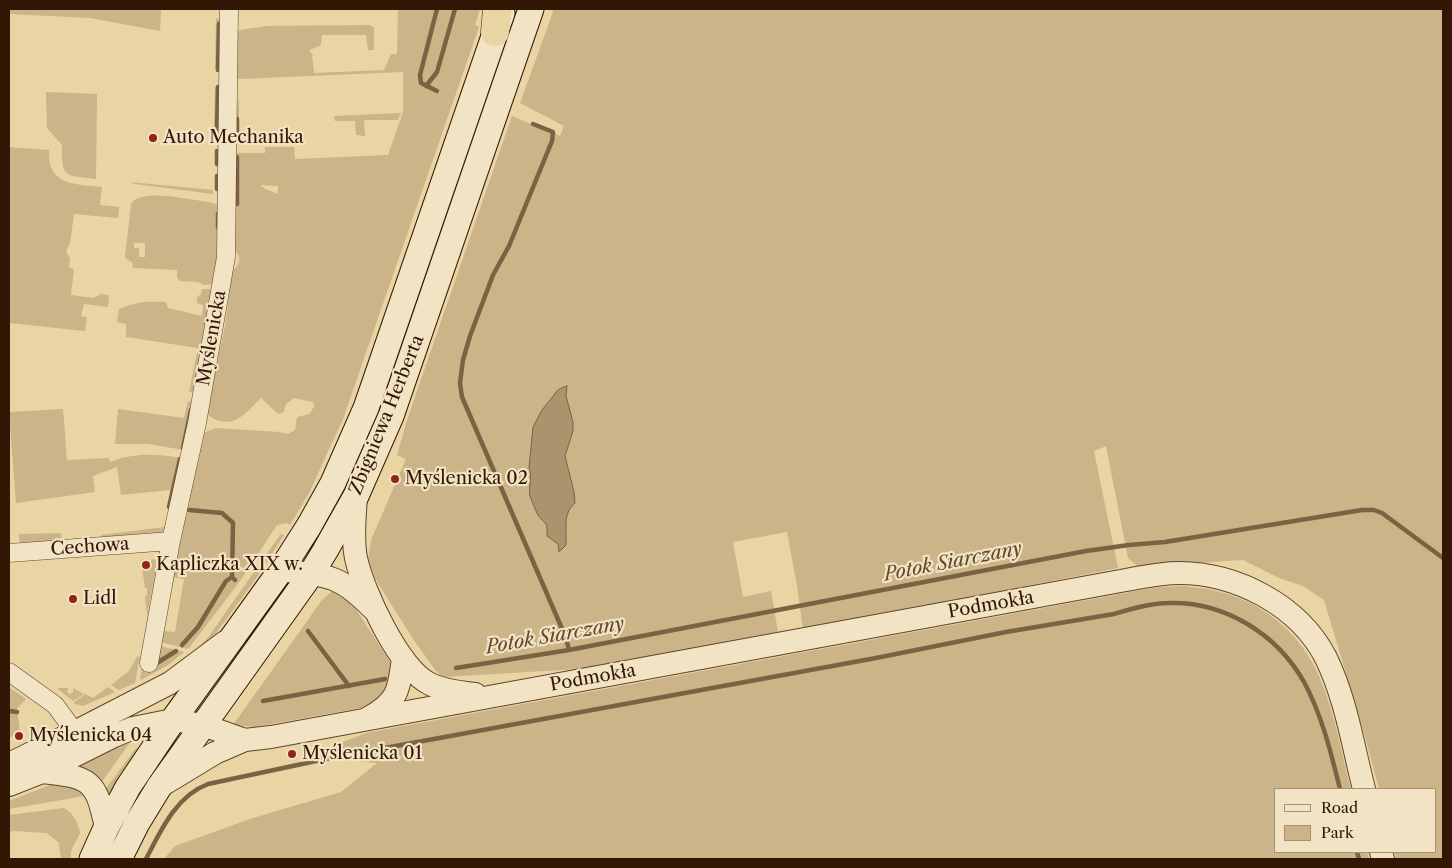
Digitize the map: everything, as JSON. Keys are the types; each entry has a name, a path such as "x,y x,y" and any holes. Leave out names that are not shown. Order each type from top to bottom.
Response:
{"main road":[{"name":"Zbigniewa Herberta","path":"119,859 136,823 158,787 311,574 356,496 394,407 531,9"},
{"name":"Zbigniewa Herberta","path":"92,859 128,787 173,720 281,570 309,526 332,483 366,408 498,16"}],"street":[{"name":"Myślenicka","path":"149,663 171,541 197,423 226,257 229,9"},
{"name":"Podmokła","path":"356,496 356,557 374,611 403,658 413,672 430,684 459,692 494,696"},
{"name":"Cechowa","path":"9,553 171,541"},
{"path":"281,570 324,575 356,592 374,611"},
{"name":"Podmokła","path":"173,720 203,725 245,740 363,721 1134,578 1160,574 1197,574 1215,576 1235,582 1271,600 1290,614 1315,642 1324,656 1336,684 1364,788"},
{"path":"9,764 170,683 236,634"},
{"path":"363,721 383,710 396,694 403,658"},
{"path":"9,672 55,705 75,732"},
{"path":"9,785 42,772 133,728 173,720"},
{"path":"158,787 215,753 245,740"},
{"path":"42,772 75,776 89,784 97,793 106,828"}],"green space":[{"path":"9,9 161,9 160,31 90,18 9,14"},
{"path":"398,9 480,9 475,25 479,27 343,419 309,493 290,525 287,523 277,525 240,581 189,648 161,642 164,631 175,632 184,579 173,577 184,518 186,518 190,502 187,501 203,433 216,428 288,434 295,430 297,417 309,414 314,407 313,402 294,398 286,404 284,412 278,414 261,398 238,419 225,422 209,416 207,411 225,326 232,271 239,264 238,255 234,250 234,153 265,153 265,147 294,147 295,159 388,155 403,112 403,72 239,79 235,76 235,35 240,30 266,26 370,25 374,28 374,50 368,50 366,35 322,35 321,45 310,50 314,73 384,70 391,54 397,54","holes":["260,185 278,186 278,194"]},
{"path":"554,9 1443,9 1443,859 1396,859 1395,853 1437,853 1437,788 1379,788 1324,600 1303,586 1279,578 1243,560 1138,567 1128,558 1106,446 1094,451 1118,568 803,630 787,532 733,542 743,597 771,591 778,632 579,669 443,677 436,671 413,639 374,577 368,560 371,540 406,459 397,455 407,420 512,116 560,136 564,126 520,103"},
{"path":"216,18 222,21 220,70 215,70"},
{"path":"215,87 221,87 220,129 214,129"},
{"path":"46,92 97,94 96,179 77,177 64,170 62,145 47,128"},
{"path":"239,98 239,141 234,141 234,115 237,111"},
{"path":"401,113 398,120 364,120 365,136 356,135 355,121 335,121 334,116"},
{"path":"9,147 49,150 53,171 58,177 73,183 102,187 100,205 119,207 118,218 74,214 70,243 66,251 70,259 69,268 74,269 71,295 93,298 101,294 109,295 108,307 84,304 81,316 87,317 85,331 9,323"},
{"path":"129,182 213,190 213,194 135,184"},
{"path":"153,195 219,205 221,234 214,284 204,285 198,282 180,281 177,278 177,270 133,268 132,262 125,257 131,204 137,198","holes":["134,243 145,243 145,257 139,257 139,248 134,248"]},
{"path":"202,289 208,289 216,293 197,391 189,392 198,348 126,337 126,324 117,322 119,309 136,303 147,302 166,302 168,308 202,316 203,305 197,303 197,297 201,294"},
{"path":"188,401 195,402 184,450 148,444 115,444 118,409 184,418"},
{"path":"63,409 67,460 108,458 111,462 137,455 182,458 173,503 169,504 170,490 121,495 117,467 93,476 95,492 16,503 9,412"},
{"path":"167,515 171,517 165,532 162,534 101,539 101,535 165,527"},
{"path":"61,533 62,542 20,545 19,534"},
{"path":"282,534 284,535 257,577 209,643 167,674 209,636"},
{"path":"146,559 144,566 147,568 152,559 156,560 157,564 147,616 145,596 147,596 147,588 145,588 141,560"},
{"path":"1185,586 1232,595 1247,601 1274,618 1297,641 1315,668 1327,696 1351,788 1274,788 1274,853 1367,853 1369,859 164,859 175,846 253,818 341,792 377,763 356,761 351,754 320,760 318,752 366,733 1158,587"},
{"path":"333,590 352,603 390,662 391,667 386,693 366,707 254,727 233,725 322,600"},
{"path":"160,646 184,652 168,665 141,680 142,668 148,669"},
{"path":"140,656 135,683 119,690 111,685 129,671 137,657"},
{"path":"9,687 26,699 17,708 20,733 9,738"},
{"path":"108,687 115,692 83,706 73,703 85,694 93,698"},
{"path":"57,688 68,688 67,692 69,694 73,693 73,688 84,694 73,701"},
{"path":"129,740 129,744 101,783 77,767"},
{"path":"136,748 138,749 108,795 104,791"},
{"path":"65,779 90,791 83,796 9,809 9,801"},
{"path":"64,808 75,818 80,833 71,851 71,859 61,859 59,843 47,833 9,832 9,815"}],"shaded area":[{"path":"567,386 566,396 573,422 573,431 565,456 575,503 568,512 566,545 559,552 558,544 547,536 546,524 538,515 531,498 531,474 529,468 533,427 542,410 558,390"}],"waterway":[{"path":"437,9 420,75 421,83 437,91"},
{"path":"426,86 437,72 455,9"},
{"path":"218,70 219,24"},
{"path":"217,129 218,87"},
{"path":"237,119 237,141"},
{"path":"533,124 553,132 552,141 509,246 493,275 470,336 463,360 460,383 462,397 566,638 569,650"},
{"path":"217,151 217,164"},
{"path":"237,157 237,204"},
{"path":"217,176 217,189"},
{"path":"218,214 218,227"},
{"path":"183,448 191,410"},
{"path":"169,507 180,459"},
{"path":"189,510 222,513 233,523 232,577 235,580"},
{"name":"Potok Siarczany","path":"456,668 569,650 1086,551 1165,542 1362,510 1374,510 1382,513 1443,558"},
{"path":"182,645 198,627 226,581 232,577"},
{"path":"352,754 876,658 1006,632 1114,614 1148,605 1169,603 1189,604 1229,614 1264,635 1279,649 1304,682 1316,708 1340,788"},
{"path":"308,631 349,686"},
{"path":"157,663 176,651"},
{"name":"Potok Siarczany","path":"263,701 385,679"},
{"name":"Potok Siarczany","path":"9,711 17,712"},
{"path":"146,859 178,805 197,789 208,784 335,757"},
{"path":"1357,853 1359,859"}],"place":[{"name":"Auto Mechanika","path":"153,138"},
{"name":"Myślenicka 02","path":"395,479"},
{"name":"Kapliczka XIX w.","path":"146,565"},
{"name":"Lidl","path":"73,599"},
{"name":"Myślenicka 04","path":"19,736"},
{"name":"Myślenicka 01","path":"292,754"}]}
